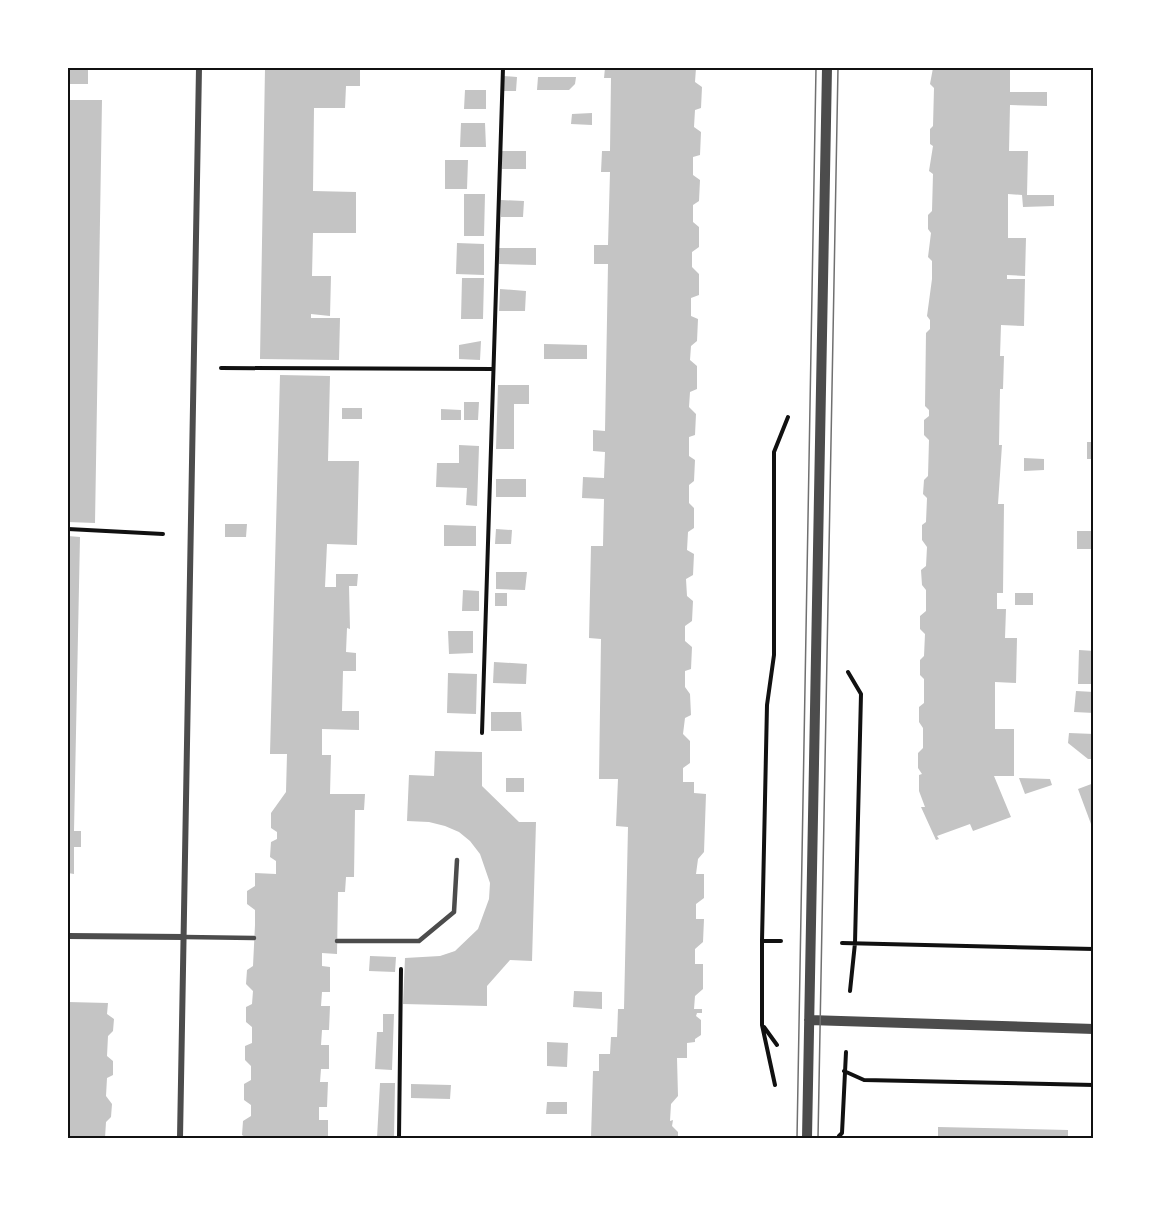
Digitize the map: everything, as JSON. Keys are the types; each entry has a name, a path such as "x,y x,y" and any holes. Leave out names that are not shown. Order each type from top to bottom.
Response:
{"street":[{"path":"180,1138 199,68"},
{"path":"807,1138 827,68"},
{"path":"68,936 184,937"},
{"path":"809,1020 1094,1029"}],"lane":[{"path":"337,941 419,941 454,912 457,860"},
{"path":"184,937 254,938"}],"path":[{"path":"482,733 503,68"},
{"path":"193,368 493,369"},
{"path":"783,1052 762,1024 762,941 767,705 774,655 774,452 789,412"},
{"path":"68,529 191,536"},
{"path":"816,631 843,662 861,694 855,943 847,1022 842,1133 836,1138"},
{"path":"399,1138 401,941"},
{"path":"762,941 1094,949"},
{"path":"845,1071 864,1080 1094,1085"}],"building":[{"path":"68,68 88,68 88,84 68,84"},
{"path":"265,68 360,68 360,86 346,86 345,108 314,108 313,191 356,192 356,233 313,233 312,276 331,276 330,316 311,314 311,318 340,318 339,360 260,359"},
{"path":"605,68 696,68 695,82 702,87 701,108 695,110 694,127 701,132 700,155 693,157 693,175 700,180 699,201 693,205 693,222 699,227 699,247 692,252 692,267 699,274 699,295 691,298 691,316 698,319 697,341 691,346 690,360 697,366 697,389 690,392 689,407 696,414 695,435 689,437 689,456 695,460 694,481 689,485 689,503 694,508 694,528 688,532 687,550 694,554 693,575 686,579 687,596 693,601 692,621 685,626 685,641 692,647 691,669 685,671 685,687 690,694 691,715 685,718 683,734 690,741 690,763 683,768 683,782 694,782 694,793 706,794 704,852 698,859 696,874 704,874 704,898 696,904 696,919 704,919 703,942 695,949 695,964 703,964 703,989 695,996 694,1009 702,1009 702,1013 697,1013 696,1016 701,1020 701,1035 695,1039 695,1042 687,1043 687,1058 677,1058 678,1096 671,1104 670,1121 673,1120 672,1126 678,1132 678,1138 591,1138 593,1071 599,1071 599,1054 610,1054 611,1037 617,1037 618,1009 624,1009 628,827 616,826 618,779 599,779 601,639 589,638 591,546 603,546 604,499 582,498 583,477 604,478 605,452 593,451 593,430 605,431 608,264 594,264 594,245 608,245 610,172 601,172 602,151 610,151 611,78 604,78"},
{"path":"933,68 1010,68 1010,92 1047,92 1047,106 1010,105 1009,151 1028,151 1027,195 1054,195 1054,206 1023,207 1022,195 1008,194 1008,238 1026,238 1025,276 1007,275 1007,279 1025,279 1024,326 1001,325 1000,356 1004,356 1003,389 1000,389 999,445 1002,445 998,504 1004,504 1003,593 997,593 997,609 1006,609 1005,638 1017,638 1016,683 995,682 995,729 1014,729 1014,776 994,776 1011,817 973,831 970,824 937,836 939,839 936,840 921,807 925,807 919,791 919,775 922,774 918,768 918,753 923,748 923,728 919,722 919,707 924,703 924,679 920,675 920,660 924,656 925,634 920,629 920,616 926,611 926,590 922,585 921,570 926,566 927,547 922,540 922,525 926,522 927,498 923,494 924,480 928,476 929,440 924,435 924,420 929,416 929,410 925,406 926,333 930,329 930,320 927,316 932,279 932,261 928,257 931,233 928,229 928,215 932,211 933,174 929,171 933,146 930,144 930,129 933,126 934,88 930,84"},
{"path":"504,76 517,77 516,91 504,91"},
{"path":"538,77 576,77 575,84 569,90 537,90"},
{"path":"465,90 486,90 486,109 464,109"},
{"path":"68,100 102,100 95,523 68,522"},
{"path":"592,113 592,125 571,124 572,114"},
{"path":"461,123 485,123 486,147 460,147"},
{"path":"502,151 526,151 526,169 502,169"},
{"path":"445,160 468,160 467,189 445,189"},
{"path":"464,194 485,194 484,236 464,236"},
{"path":"501,200 524,201 523,217 501,217"},
{"path":"457,243 484,244 484,275 456,274"},
{"path":"499,248 536,248 536,265 499,264"},
{"path":"462,278 484,278 483,319 461,319"},
{"path":"500,289 526,291 525,311 499,311"},
{"path":"481,341 480,360 459,359 459,345"},
{"path":"544,344 587,345 587,359 544,359"},
{"path":"280,375 330,376 328,461 359,461 357,545 327,544 325,587 336,587 336,574 358,574 357,586 349,586 350,629 347,628 346,652 356,653 356,671 343,671 342,711 359,711 359,730 322,729 322,755 331,755 330,794 365,794 364,810 355,810 354,877 346,877 345,892 338,892 337,954 322,953 322,966 330,967 330,992 322,992 321,1006 330,1006 329,1030 322,1030 321,1045 329,1045 329,1069 321,1069 320,1082 328,1082 327,1107 319,1107 319,1120 328,1120 328,1138 247,1138 242,1135 243,1121 251,1116 251,1105 244,1100 244,1084 251,1080 251,1066 245,1060 245,1046 252,1043 252,1027 246,1022 246,1007 252,1004 253,991 246,984 247,970 253,966 255,925 255,910 247,904 247,891 255,886 255,873 276,874 276,861 270,857 271,842 277,839 277,832 271,828 271,813 286,792 287,754 270,754"},
{"path":"498,385 529,385 529,404 514,404 514,449 496,449"},
{"path":"464,402 479,402 478,420 464,420"},
{"path":"342,408 362,408 362,419 342,419"},
{"path":"441,409 461,410 461,420 441,420"},
{"path":"1087,442 1094,442 1094,459 1087,459"},
{"path":"459,445 479,446 477,506 466,505 467,488 436,487 437,463 459,463"},
{"path":"1024,458 1044,459 1044,470 1024,471"},
{"path":"496,479 526,479 526,497 496,497"},
{"path":"225,524 247,524 246,537 225,537"},
{"path":"444,525 476,526 476,546 444,546"},
{"path":"496,529 512,530 511,544 495,544"},
{"path":"1077,531 1094,531 1094,549 1077,549"},
{"path":"68,536 80,537 74,831 81,831 81,847 74,847 74,874 68,873"},
{"path":"496,572 527,572 525,590 496,589"},
{"path":"463,590 479,591 479,611 462,611"},
{"path":"495,593 507,593 507,606 495,606"},
{"path":"1015,593 1033,593 1033,605 1015,605"},
{"path":"448,631 473,631 473,653 449,654"},
{"path":"1079,650 1094,651 1094,684 1078,684"},
{"path":"494,662 527,664 526,684 493,683"},
{"path":"448,673 477,674 476,714 447,713"},
{"path":"1076,691 1094,692 1094,713 1074,712"},
{"path":"491,712 521,712 522,731 491,731"},
{"path":"1069,733 1094,734 1094,759 1088,759 1068,743"},
{"path":"435,751 482,752 482,786 519,822 536,822 532,961 510,960 487,986 487,1006 403,1004 405,958 440,956 455,951 478,929 489,899 490,883 480,854 470,841 459,832 445,826 429,822 407,821 409,775 434,776"},
{"path":"506,778 524,778 524,792 506,792"},
{"path":"1019,778 1050,779 1052,785 1025,794"},
{"path":"1094,783 1094,823 1091,824 1078,789"},
{"path":"370,956 396,957 395,972 369,971"},
{"path":"574,991 602,992 602,1009 573,1007"},
{"path":"68,1002 108,1003 107,1014 114,1019 113,1031 108,1036 107,1056 113,1061 113,1075 107,1078 106,1096 112,1104 111,1117 106,1122 105,1138 68,1138"},
{"path":"383,1014 394,1014 392,1070 375,1069 377,1032 383,1032"},
{"path":"547,1042 568,1043 567,1067 547,1066"},
{"path":"380,1083 395,1083 394,1138 377,1138"},
{"path":"411,1084 451,1085 450,1099 411,1098"},
{"path":"547,1102 567,1102 567,1114 546,1114"},
{"path":"938,1127 1068,1130 1068,1138 938,1138"}],"tram line":[{"path":"797,1138 816,68"},
{"path":"818,1138 838,68"}]}
